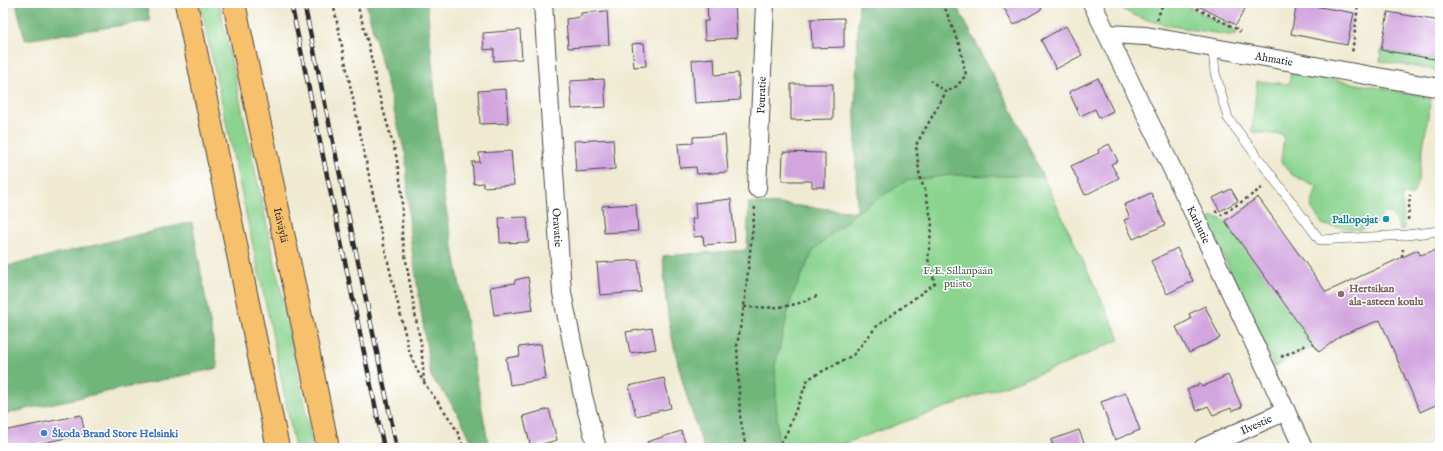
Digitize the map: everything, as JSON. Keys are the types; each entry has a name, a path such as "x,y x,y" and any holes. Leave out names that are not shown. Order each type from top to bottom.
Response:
{"highway":[{"path":"186,3 278,448"},
{"name":"Itäväylä","path":"234,3 328,448"}],"street":[{"name":"Oravatie","path":"543,3 562,293 583,396 597,448"},
{"name":"Peuratie","path":"757,188 766,3"},
{"name":"Karhutie","path":"1092,3 1303,448"},
{"name":"Ahmatie","path":"1108,34 1146,36 1440,88"},
{"name":"Ilvestie","path":"1203,448 1286,411"}],"lane":[{"path":"1213,49 1215,73 1228,118 1320,240 1406,235 1440,231"}],"path":[{"path":"333,3 381,233 409,350 424,382 454,426 462,441 463,448"},
{"path":"357,3 369,47 378,91 396,155 402,193 402,237 421,343 424,382"},
{"path":"778,448 787,432 808,379 854,355 877,326 935,283 928,259 932,223 925,190 920,179 916,145 946,92 957,86 966,75 960,47 943,3"},
{"path":"1156,24 1163,3"},
{"path":"1341,3 1358,6 1350,72"},
{"path":"1189,4 1222,20 1237,29 1244,37"},
{"path":"931,81 946,92"},
{"path":"1222,215 1274,180"},
{"path":"746,448 740,416 737,345 744,308 757,188"},
{"path":"1410,195 1410,212"},
{"path":"744,308 777,308 793,306 817,296"},
{"path":"1264,365 1308,344"}],"green space":[{"path":"16,3 146,3 150,21 25,40"},
{"path":"200,3 219,3 288,323 313,448 295,448 271,328"},
{"path":"366,3 427,3 444,197 489,448 474,448 456,411 431,377 410,236 406,157"},
{"name":"F. E. Sillanpään puisto","path":"859,3 955,3 1009,105 1120,339 1071,362 832,448 704,448 686,393 676,356 665,293 663,256 747,250 749,203 779,204 857,212 855,109"},
{"path":"859,3 955,3 1009,105 1043,177 952,175 906,181 857,212 855,109"},
{"path":"1115,3 1162,3 1169,5 1180,3 1236,30 1236,36 1154,22 1125,11"},
{"path":"1381,50 1440,60 1440,71 1380,61"},
{"path":"1291,72 1431,97 1418,180 1413,195 1402,195 1404,228 1401,231 1392,214 1384,212 1376,223 1360,230 1323,225 1311,207 1317,186 1292,175 1281,162 1284,135 1252,132 1257,81 1289,84"},
{"path":"749,203 779,204 857,212 814,250 792,296 775,366 778,448 704,448 686,393 676,356 665,293 663,256 747,250"},
{"path":"1212,217 1225,221 1316,346 1274,367 1208,222"},
{"path":"192,222 218,368 3,414 3,267"}],"building":[{"path":"707,3 735,3 737,38 705,40 704,21 708,21"},
{"path":"1001,3 1038,3 1042,9 1014,25"},
{"path":"1192,3 1248,3 1236,25"},
{"path":"1297,3 1354,13 1347,45 1291,34"},
{"path":"607,11 609,45 568,48 566,19 581,17 581,13"},
{"path":"1388,12 1440,21 1440,60 1381,50"},
{"path":"844,18 844,47 812,48 811,19"},
{"path":"1066,26 1082,55 1056,69 1041,40"},
{"path":"520,30 522,59 494,61 494,49 484,50 483,33"},
{"path":"644,43 646,66 634,67 632,44"},
{"path":"714,58 715,75 738,73 740,100 695,103 692,60"},
{"path":"1098,78 1113,111 1099,118 1095,109 1080,116 1069,92"},
{"path":"604,79 606,107 572,109 570,81"},
{"path":"791,84 833,84 833,119 791,120"},
{"path":"506,89 508,123 480,124 478,91"},
{"path":"725,135 728,172 697,174 696,167 680,168 678,144 693,143 693,137"},
{"path":"613,139 615,169 576,172 574,141"},
{"path":"1109,144 1118,161 1111,164 1119,178 1085,195 1071,166 1099,153 1098,150"},
{"path":"511,151 514,185 483,187 483,183 474,184 472,162 480,162 479,153"},
{"path":"783,152 825,153 825,187 812,187 812,181 782,181"},
{"path":"1231,189 1238,201 1220,211 1213,198"},
{"path":"1151,193 1165,225 1133,239 1124,220 1130,218 1124,205"},
{"path":"1258,197 1326,292 1418,250 1420,255 1440,249 1440,403 1420,412 1380,320 1342,335 1319,352 1225,221"},
{"path":"731,199 735,242 704,245 703,236 694,237 692,219 696,219 695,203"},
{"path":"636,204 638,231 604,233 602,206"},
{"path":"527,217 529,242 500,243 499,218"},
{"path":"1177,248 1193,281 1167,294 1151,261"},
{"path":"638,260 641,292 600,295 597,263"},
{"path":"528,277 533,310 494,315 490,287 515,283 515,280"},
{"path":"1205,306 1220,338 1189,353 1176,327 1191,319 1189,314"},
{"path":"652,328 656,349 630,353 626,332"},
{"path":"541,344 546,379 510,385 506,358 520,356 519,347"},
{"path":"1228,375 1242,407 1232,411 1231,408 1213,415 1208,406 1197,411 1187,390 1200,384 1202,387"},
{"path":"664,378 671,408 636,416 629,386"},
{"path":"1126,393 1140,430 1115,440 1101,402"},
{"path":"549,409 557,440 531,447 523,416"},
{"name":"Škoda Brand Store Helsinki","path":"81,415 85,434 19,448 3,448 3,431"},
{"path":"1079,430 1086,448 1054,448 1051,440"},
{"path":"681,431 687,448 649,448 647,442"}],"railway":[{"path":"291,3 384,448"},
{"path":"304,3 397,448"}],"place":[{"name":"Pallopojat","path":"1386,219"},
{"name":"Hertsikan ala-asteen koulu","path":"1341,294"},
{"name":"Škoda Brand Store Helsinki","path":"44,433"}]}
